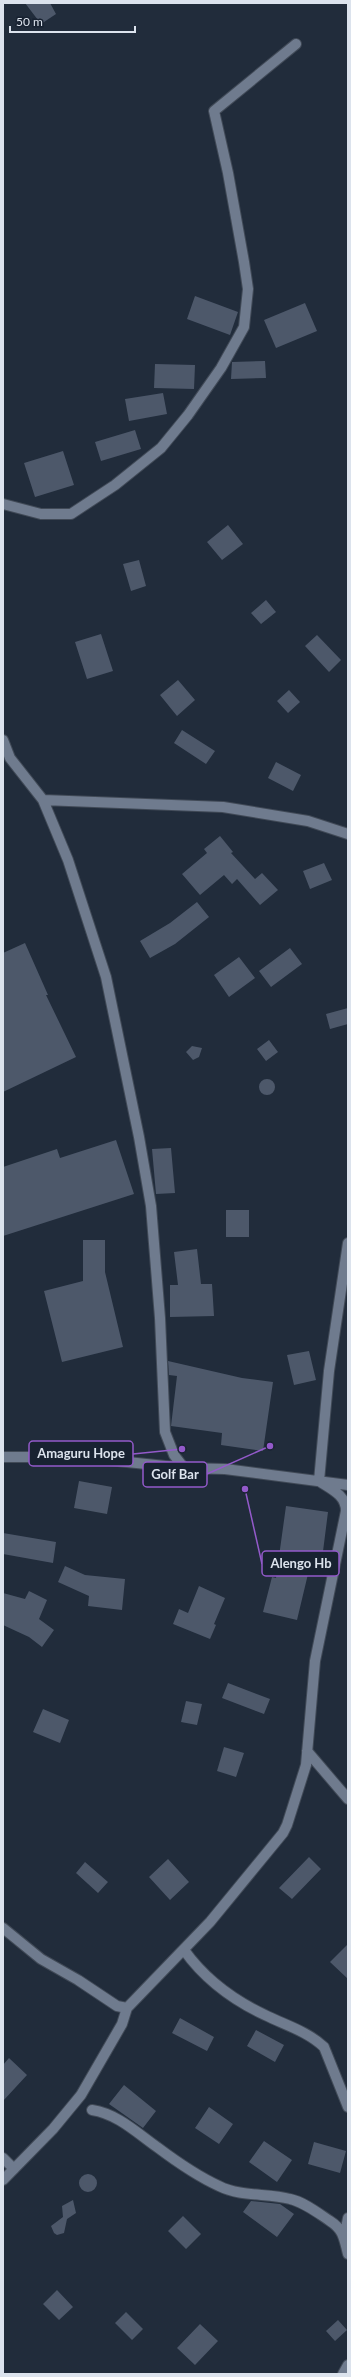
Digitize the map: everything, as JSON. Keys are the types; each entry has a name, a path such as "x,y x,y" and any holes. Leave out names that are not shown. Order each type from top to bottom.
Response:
{"street":[{"path":"3,504 41,514 71,514 91,502 161,448 188,415 221,368 244,327 248,289 228,173 214,111 296,44"},
{"path":"3,740 10,758 43,800 68,860 106,977 139,1137 151,1206 160,1318 165,1432 174,1456 184,1468"},
{"path":"43,800 223,806 308,821 348,834"},
{"path":"319,1481 329,1371 348,1243"},
{"path":"3,1457 80,1457 184,1468 224,1469 348,1485"},
{"path":"3,2180 63,2118 81,2095 122,2024 127,2008 210,1922 283,1833 306,1765 315,1660 346,1511 346,1503 341,1495 319,1481"},
{"path":"307,1751 348,1799"},
{"path":"3,1928 41,1959 78,1980 116,2006 127,2008"},
{"path":"184,1950 203,1974 223,1990 256,2011 296,2028 316,2040 324,2047 348,2107"},
{"path":"92,2110 104,2112 120,2120 194,2174 218,2186 246,2194 291,2199 332,2222 346,2236"},
{"path":"3,2158 14,2169"},
{"path":"348,2218 346,2236 348,2254"},
{"path":"343,2374 348,2365"}],"building":[{"path":"25,3 50,3 56,14 41,24"},
{"path":"195,296 238,312 230,335 187,319"},
{"path":"305,303 317,331 276,348 264,320"},
{"path":"265,361 266,378 231,379 232,362"},
{"path":"155,364 195,365 194,389 154,388"},
{"path":"163,393 167,414 129,421 125,399"},
{"path":"135,430 141,449 101,461 95,442"},
{"path":"63,451 74,485 35,497 24,463"},
{"path":"228,525 243,544 222,560 207,542"},
{"path":"139,560 146,586 131,591 123,564"},
{"path":"266,600 276,612 261,624 251,613"},
{"path":"101,634 113,671 87,679 75,642"},
{"path":"317,635 341,660 329,672 305,646"},
{"path":"178,680 195,700 177,716 160,695"},
{"path":"289,690 300,702 288,713 277,701"},
{"path":"182,730 215,751 206,764 174,743"},
{"path":"276,762 301,775 293,791 268,778"},
{"path":"220,836 233,852 231,853 255,879 262,873 278,890 260,905 237,879 232,884 224,875 200,895 182,874 207,853 204,849"},
{"path":"324,863 332,880 310,889 303,871"},
{"path":"197,902 209,917 175,944 150,958 140,941 170,923"},
{"path":"25,943 48,995 46,995 76,1057 3,1092 3,953"},
{"path":"290,948 302,964 271,987 259,971"},
{"path":"239,957 255,978 229,997 214,975"},
{"path":"348,1008 348,1024 330,1029 326,1014"},
{"path":"269,1040 278,1052 266,1061 257,1049"},
{"path":"192,1046 202,1048 199,1057 193,1060 186,1052"},
{"path":"267,1079 274,1084 275,1087 270,1094 267,1095 260,1090 259,1087 264,1080"},
{"path":"116,1140 134,1194 3,1236 3,1167 57,1149 60,1158"},
{"path":"171,1148 175,1193 156,1194 152,1149"},
{"path":"226,1210 249,1210 249,1237 226,1237"},
{"path":"83,1240 105,1240 105,1272 123,1347 62,1362 44,1291 83,1281"},
{"path":"197,1249 201,1284 212,1284 214,1316 170,1317 170,1285 178,1285 174,1252"},
{"path":"309,1351 316,1380 294,1385 287,1355"},
{"path":"168,1361 242,1378 273,1382 263,1451 221,1445 222,1433 171,1426 177,1376 169,1375"},
{"path":"79,1481 112,1487 107,1514 74,1508"},
{"path":"286,1506 328,1512 320,1575 308,1574 297,1620 263,1612 272,1577 276,1578"},
{"path":"3,1533 56,1542 53,1563 3,1554"},
{"path":"65,1566 85,1575 125,1579 122,1610 88,1606 89,1596 58,1582"},
{"path":"199,1586 225,1598 214,1624 216,1625 210,1639 173,1624 179,1609 188,1613"},
{"path":"29,1591 47,1600 39,1619 54,1630 42,1647 29,1637 3,1625 3,1593 25,1599"},
{"path":"228,1683 270,1699 264,1714 222,1698"},
{"path":"186,1701 202,1704 197,1725 181,1722"},
{"path":"43,1709 69,1720 60,1743 33,1732"},
{"path":"224,1747 244,1753 236,1777 217,1771"},
{"path":"309,1857 321,1869 292,1899 279,1888"},
{"path":"168,1859 189,1882 170,1900 149,1877"},
{"path":"85,1862 108,1882 98,1893 76,1873"},
{"path":"348,1944 348,1979 330,1962"},
{"path":"180,2018 214,2037 207,2051 172,2033"},
{"path":"256,2030 284,2045 275,2062 247,2046"},
{"path":"9,2058 27,2075 3,2101 3,2065"},
{"path":"124,2085 156,2111 143,2128 109,2104"},
{"path":"209,2107 233,2124 219,2144 195,2128"},
{"path":"264,2141 292,2160 277,2182 249,2162"},
{"path":"314,2142 346,2151 340,2173 308,2164"},
{"path":"84,2174 92,2174 97,2179 95,2190 92,2192 84,2192 79,2187 79,2179"},
{"path":"73,2200 76,2213 67,2219 64,2233 57,2235 54,2233 51,2226 63,2217 62,2206"},
{"path":"251,2201 280,2204 294,2214 277,2237 243,2212"},
{"path":"183,2216 201,2234 186,2249 168,2231"},
{"path":"57,2290 73,2307 59,2320 43,2304"},
{"path":"126,2312 143,2329 132,2340 115,2323"},
{"path":"338,2320 347,2330 335,2341 326,2331"},
{"path":"200,2324 218,2341 195,2365 177,2348"}],"place":[{"name":"Golf Bar","path":"270,1446"},
{"name":"Amaguru Hope","path":"182,1449"},
{"name":"Alengo Hb","path":"245,1489"}]}
